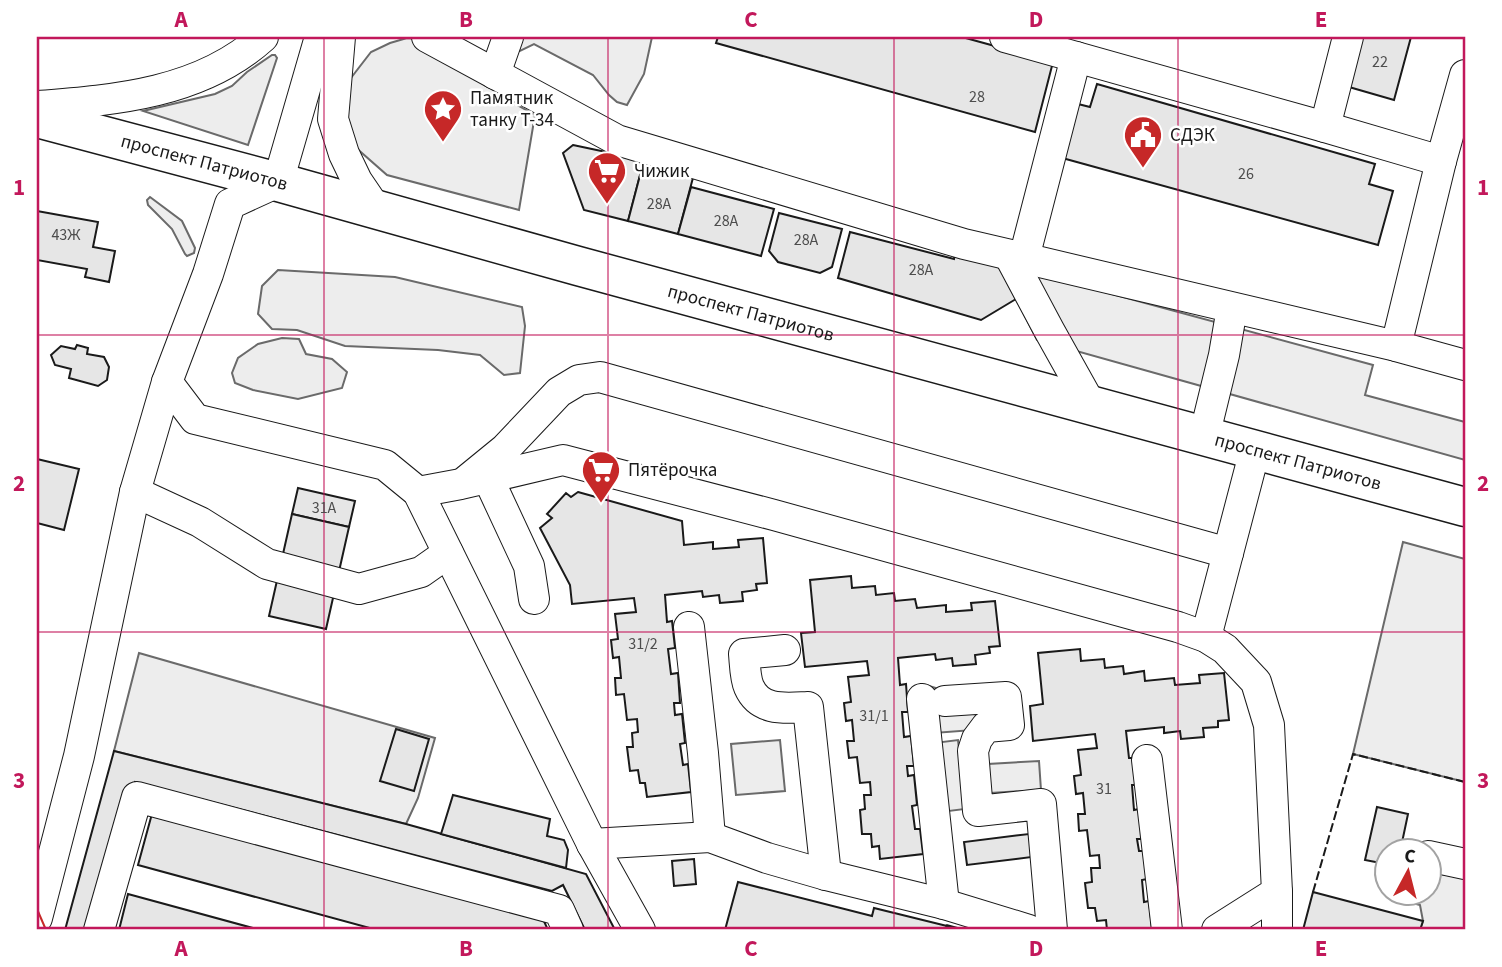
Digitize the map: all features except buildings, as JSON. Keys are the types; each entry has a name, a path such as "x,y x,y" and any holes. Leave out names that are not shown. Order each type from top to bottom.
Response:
{"highway":[{"name":"проспект Патриотов","path":"37,118 1465,508"}],"street":[{"path":"37,106 132,96 176,86 214,71 263,37"},
{"path":"37,918 79,756 135,492 167,382 208,274 230,204 278,182 320,37"},
{"path":"340,37 333,119 344,154 357,181 376,209"},
{"path":"427,37 617,140 951,240 1396,346 1465,365"},
{"path":"495,74 508,37"},
{"path":"1005,37 1441,161"},
{"path":"1325,127 1348,37"},
{"path":"1076,57 1017,257 1092,407"},
{"path":"1396,346 1441,161 1458,128 1465,75"},
{"path":"1204,437 1224,355 1232,308"},
{"path":"475,481 559,392 579,380 600,377 1228,553"},
{"path":"167,382 195,419 385,466 418,492 592,844 640,930"},
{"path":"1206,637 1255,450"},
{"path":"418,492 564,460 787,518 1206,637 1225,649 1256,682 1269,725 1278,892 1277,930"},
{"path":"475,481 529,566 534,599"},
{"path":"135,492 200,522 267,565 359,589 421,572 448,553"},
{"path":"689,627 704,752 710,837"},
{"path":"785,650 744,654 748,686 758,701 777,708 808,707 825,875"},
{"path":"944,904 934,815 933,700 1006,697 1009,725 986,727 977,739 973,751 978,811"},
{"path":"1147,760 1167,930"},
{"path":"99,930 137,797 559,910 568,930"},
{"path":"934,815 1041,804 1052,930"},
{"path":"592,844 710,837 825,875 944,904 1029,930"},
{"path":"1442,859 1465,864"},
{"path":"1217,930 1278,892"}],"shaded area":[{"path":"493,37 652,37 644,74 627,105 617,102 609,95 593,75 534,44 520,51"},
{"path":"407,38 417,39 535,115 519,210 387,175 346,139 344,87 371,52"},
{"path":"272,55 277,58 248,145 143,111 215,94 232,86"},
{"path":"150,197 182,221 195,248 194,253 187,256 185,254 172,229 148,205 147,200"},
{"path":"998,263 1373,365 1365,395 1465,422 1465,460 1037,340"},
{"path":"278,270 395,277 522,307 525,326 520,373 504,375 480,355 438,350 345,346 297,330 272,329 258,314 262,286"},
{"path":"282,338 299,339 306,354 332,359 347,372 342,388 298,399 253,390 235,383 232,373 238,358 258,344"},
{"path":"1403,542 1465,559 1465,782 1353,754"},
{"path":"139,653 435,738 418,798 406,824 114,751"},
{"path":"929,686 949,692 1013,727 934,733"},
{"path":"780,740 785,791 736,795 731,744"},
{"path":"958,740 965,809 941,812 934,743"},
{"path":"1039,761 1041,790 990,793 988,764"},
{"path":"1442,874 1465,878 1465,930 1420,930 1423,921 1421,908 1442,908"}],"fence":[{"path":"1313,892 1353,754 1465,782"}],"wall":[{"path":"947,926 962,930"}],"power":[{"path":"37,909 46,930"}],"place":[{"name":"Памятник танку Т-34","path":"443,143"},
{"name":"СДЭК","path":"1143,169"},
{"name":"Чижик","path":"607,205"},
{"name":"Пятёрочка","path":"601,504"}]}
